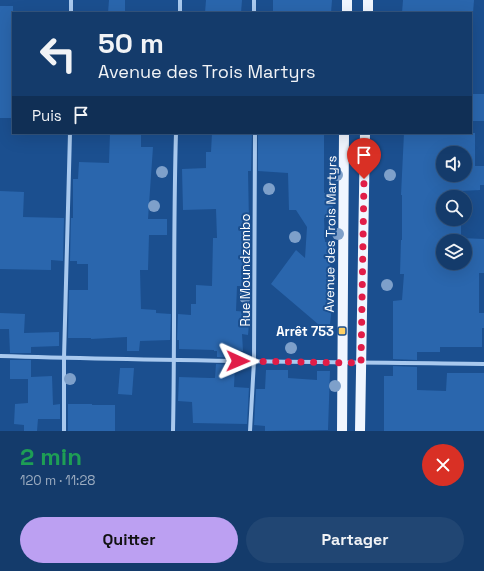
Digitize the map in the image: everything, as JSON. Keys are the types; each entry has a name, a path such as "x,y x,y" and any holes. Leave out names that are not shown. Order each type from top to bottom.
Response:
{"main road":[{"path":"347,0 347,12"},
{"path":"368,0 368,12"},
{"name":"Avenue des Trois Martyrs","path":"342,431 344,134"},
{"path":"360,431 365,134"}],"street":[{"path":"71,0 71,12"},
{"path":"180,0 180,12"},
{"path":"254,0 254,12"},
{"path":"64,431 64,358 70,134"},
{"path":"173,431 176,134"},
{"name":"Rue Moundzombo","path":"250,431 254,361 255,134"},
{"path":"0,356 484,364"}],"building":[{"path":"109,0 125,0 125,12 108,12"},
{"path":"206,0 242,0 241,12 205,12"},
{"path":"273,0 332,0 331,12 273,12"},
{"path":"403,0 474,0 473,13 402,12"},
{"path":"0,6 13,6 12,118 0,118"},
{"path":"472,94 484,94 484,121 472,121"},
{"path":"475,133 475,166 484,166 484,185 480,185 480,190 436,190 436,226 461,226 461,234 436,234 436,270 472,270 472,238 484,239 484,273 479,273 479,313 484,313 482,347 440,347 440,352 417,352 417,360 393,359 393,301 402,300 404,274 400,274 402,240 401,195 404,134"},
{"path":"110,134 141,134 141,147 153,147 148,219 167,219 167,235 149,235 148,270 140,270 141,309 156,310 156,313 171,314 170,340 140,341 139,351 127,351 127,337 91,339 68,338 69,290 88,290 88,264 77,264 77,261 70,261 71,218 73,218 73,179 78,179 79,162 109,163"},
{"path":"212,134 252,134 251,171 248,171 249,223 247,223 247,286 237,286 236,311 250,312 248,335 242,334 243,351 236,351 236,358 217,357 217,351 214,350 179,349 179,340 177,340 178,314 191,315 191,304 196,304 196,285 212,286 213,238 217,238 216,209 183,210 182,169 206,168 206,152 211,152"},
{"path":"258,134 324,134 324,193 331,192 334,217 324,218 325,242 331,242 329,284 331,284 332,305 330,325 318,324 271,284 296,250 305,258 307,227 296,210 289,210 288,173 258,171"},
{"path":"0,191 24,192 23,217 64,218 63,261 51,260 51,270 0,269"},
{"path":"0,313 25,314 24,333 59,332 59,346 31,347 31,353 10,353 9,329 0,329"},
{"path":"10,360 31,360 31,377 52,376 53,405 60,404 60,419 38,419 37,431 24,431 24,425 14,424 15,404 28,403 28,379 10,379"},
{"path":"216,364 235,365 234,387 249,388 247,424 193,423 192,402 178,401 179,377 215,378"},
{"path":"393,366 417,367 417,390 446,391 447,373 484,373 484,431 384,431 384,376 393,376"},
{"path":"120,368 134,368 132,395 118,394"},
{"path":"266,370 288,370 288,378 317,380 317,371 330,371 328,430 265,431 265,426 254,425 256,389 265,389"},
{"path":"68,404 115,405 115,431 68,431"}],"place":[{"name":"Arrêt 753","path":"342,331"}],"route":[{"path":"238,361 361,363 364,179"}]}
